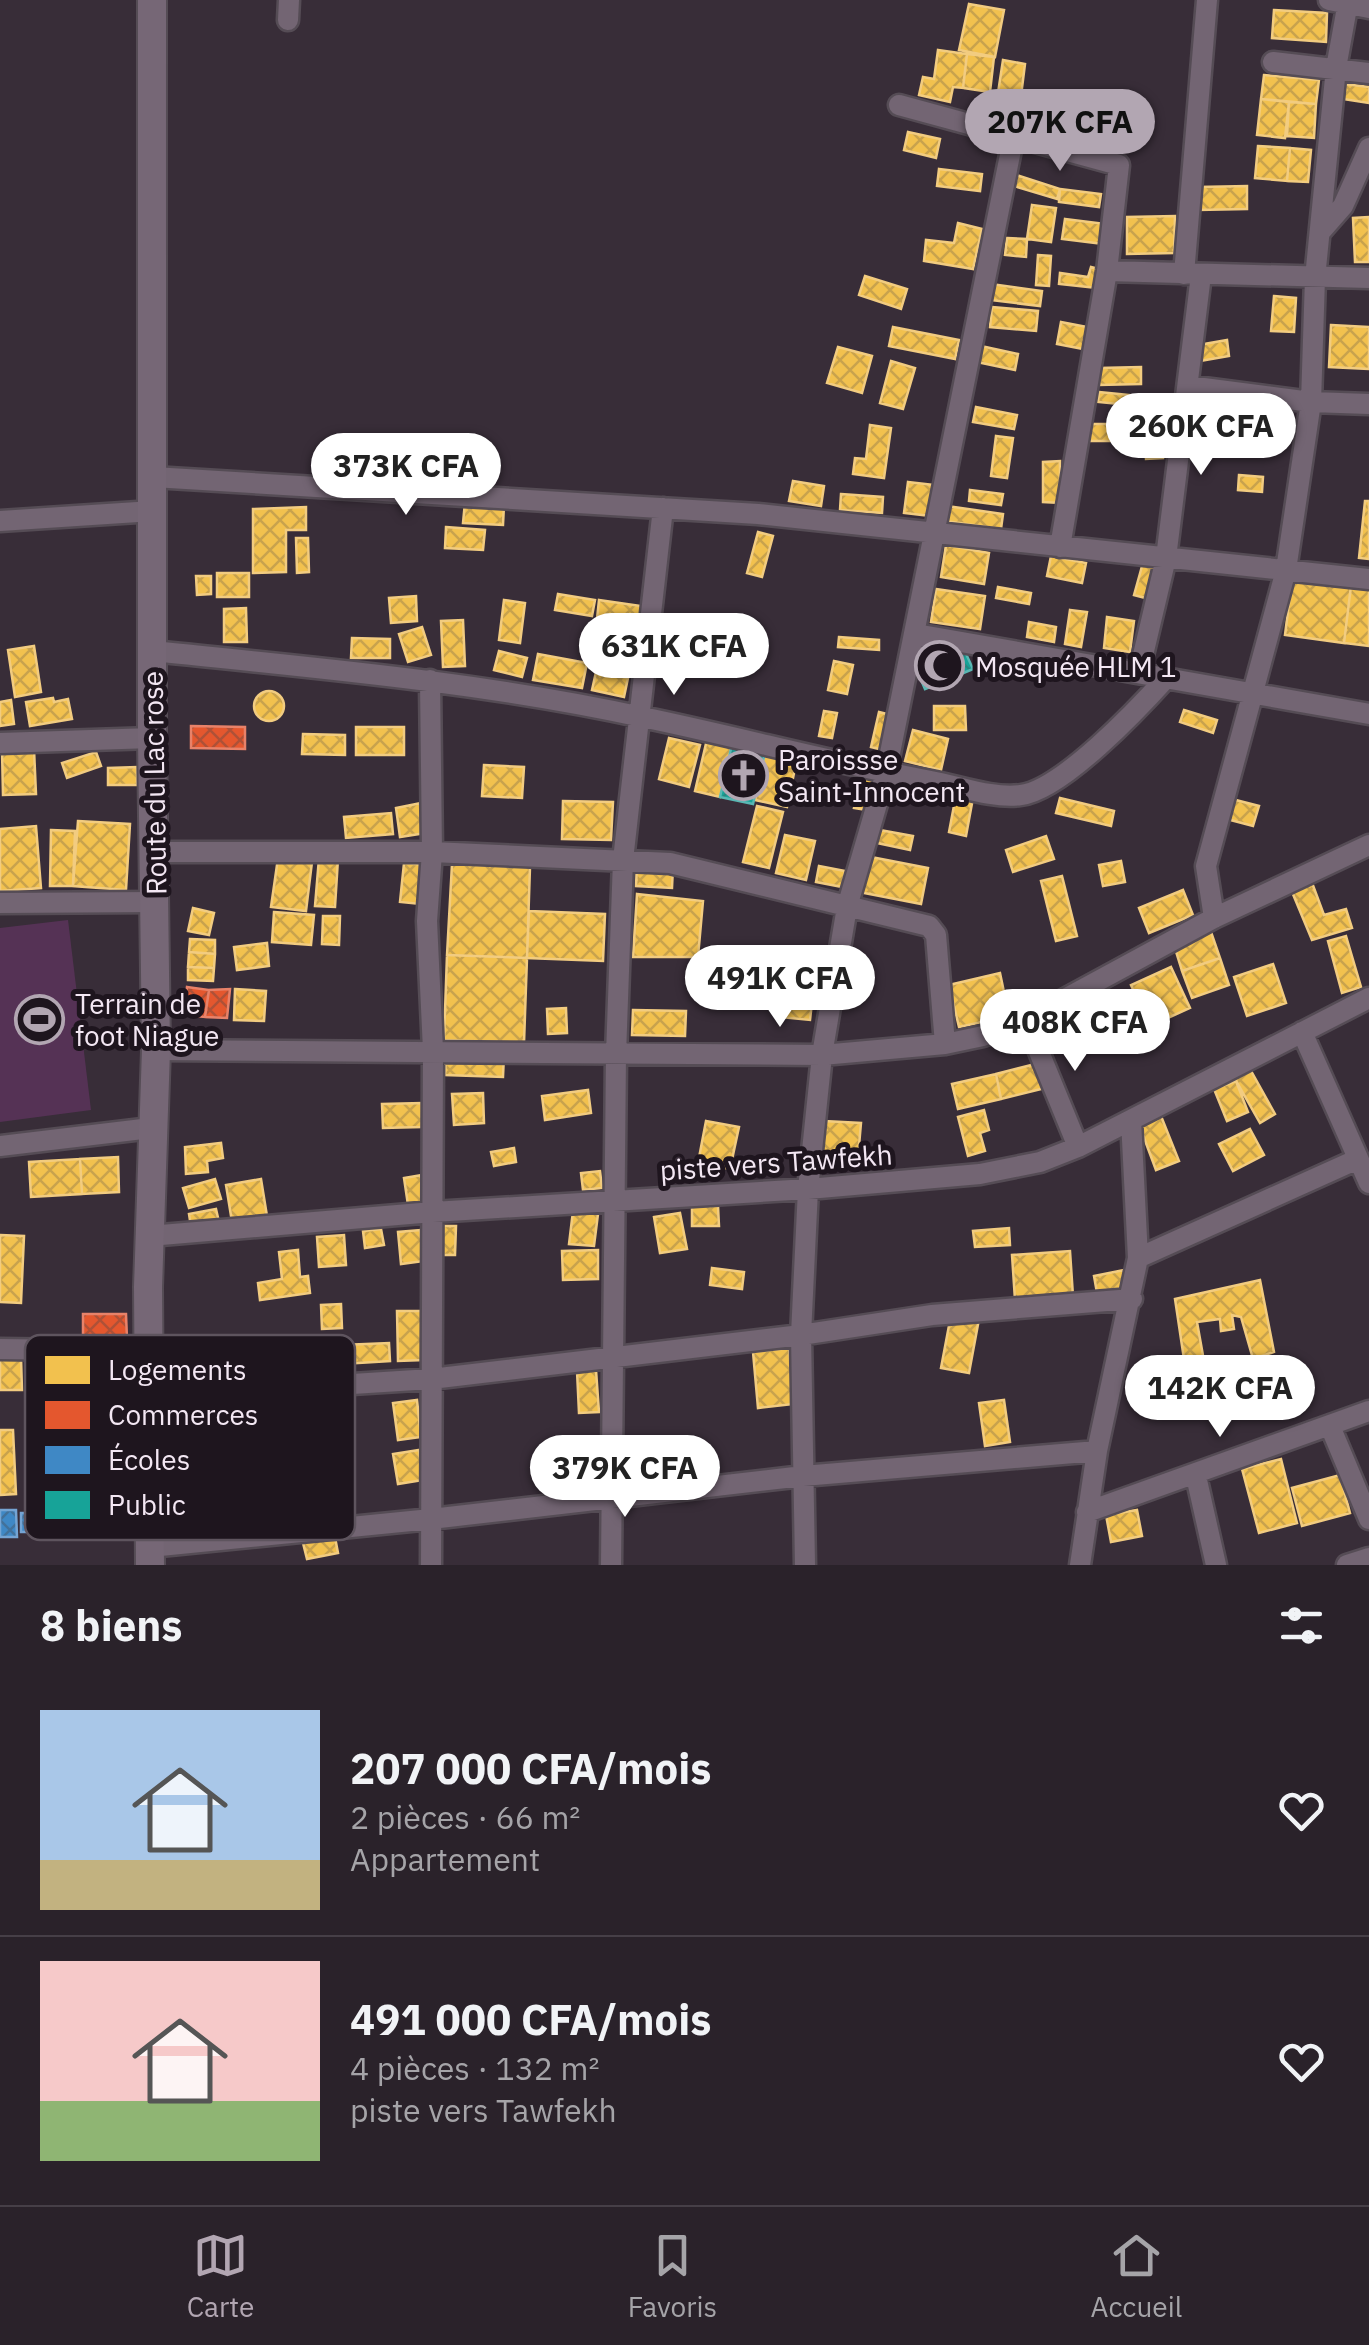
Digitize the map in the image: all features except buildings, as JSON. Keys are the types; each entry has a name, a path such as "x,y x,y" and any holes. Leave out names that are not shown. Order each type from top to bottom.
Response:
{"main road":[{"name":"Route du Lac rose","path":"148,1335 156,1050 152,0"}],"street":[{"path":"1140,672 1166,558 1188,386 1207,0"},
{"path":"1214,918 1206,866 1286,570 1311,402 1315,278 1336,68 1338,1 1369,8"},
{"path":"1273,62 1369,73"},
{"path":"899,105 1120,165 1107,271 1060,547"},
{"path":"805,1565 801,1335 808,1189 822,1055 847,906 886,772 916,634 932,534 1014,135"},
{"path":"1322,230 1344,206 1369,148"},
{"path":"1107,271 1369,278"},
{"path":"1188,386 1311,402 1369,404"},
{"path":"152,477 758,514 1369,579"},
{"path":"612,1565 616,1055 623,860 663,508"},
{"path":"0,521 153,510"},
{"path":"916,634 1369,714"},
{"path":"153,650 430,680 638,716 1006,796 1035,791 1080,761 1128,720 1167,677"},
{"path":"430,680 432,852 427,921 433,1050 431,1565"},
{"path":"0,742 152,738"},
{"path":"156,1050 822,1055 945,1044 984,1036 1026,1020 1214,918 1369,845"},
{"path":"154,852 432,852 682,865 934,930 945,1044"},
{"path":"0,903 155,902"},
{"name":"piste vers Tawfekh","path":"149,1236 980,1174 1040,1162 1078,1147 1369,998"},
{"path":"1026,1020 1078,1147"},
{"path":"1302,1032 1369,1182"},
{"path":"1080,1565 1097,1451 1138,1258 1131,1120"},
{"path":"0,1146 151,1128"},
{"path":"1138,1258 1358,1159"},
{"path":"355,1383 613,1358 932,1315 1132,1299"},
{"path":"0,1350 25,1350"},
{"path":"1087,1512 1369,1411"},
{"path":"1330,1426 1369,1518"},
{"path":"355,1529 611,1496 1097,1451"},
{"path":"1196,1476 1216,1565"},
{"path":"150,1556 272,1540"},
{"path":"1347,1565 1369,1558"}],"shaded area":[{"name":"Terrain de foot Niague","path":"68,920 91,1110 0,1122 0,928"}],"place":[{"name":"Mosquée HLM 1","path":"940,666"},
{"name":"Paroissse Saint-Innocent","path":"743,775"},
{"name":"Terrain de foot Niague","path":"40,1019"}]}
